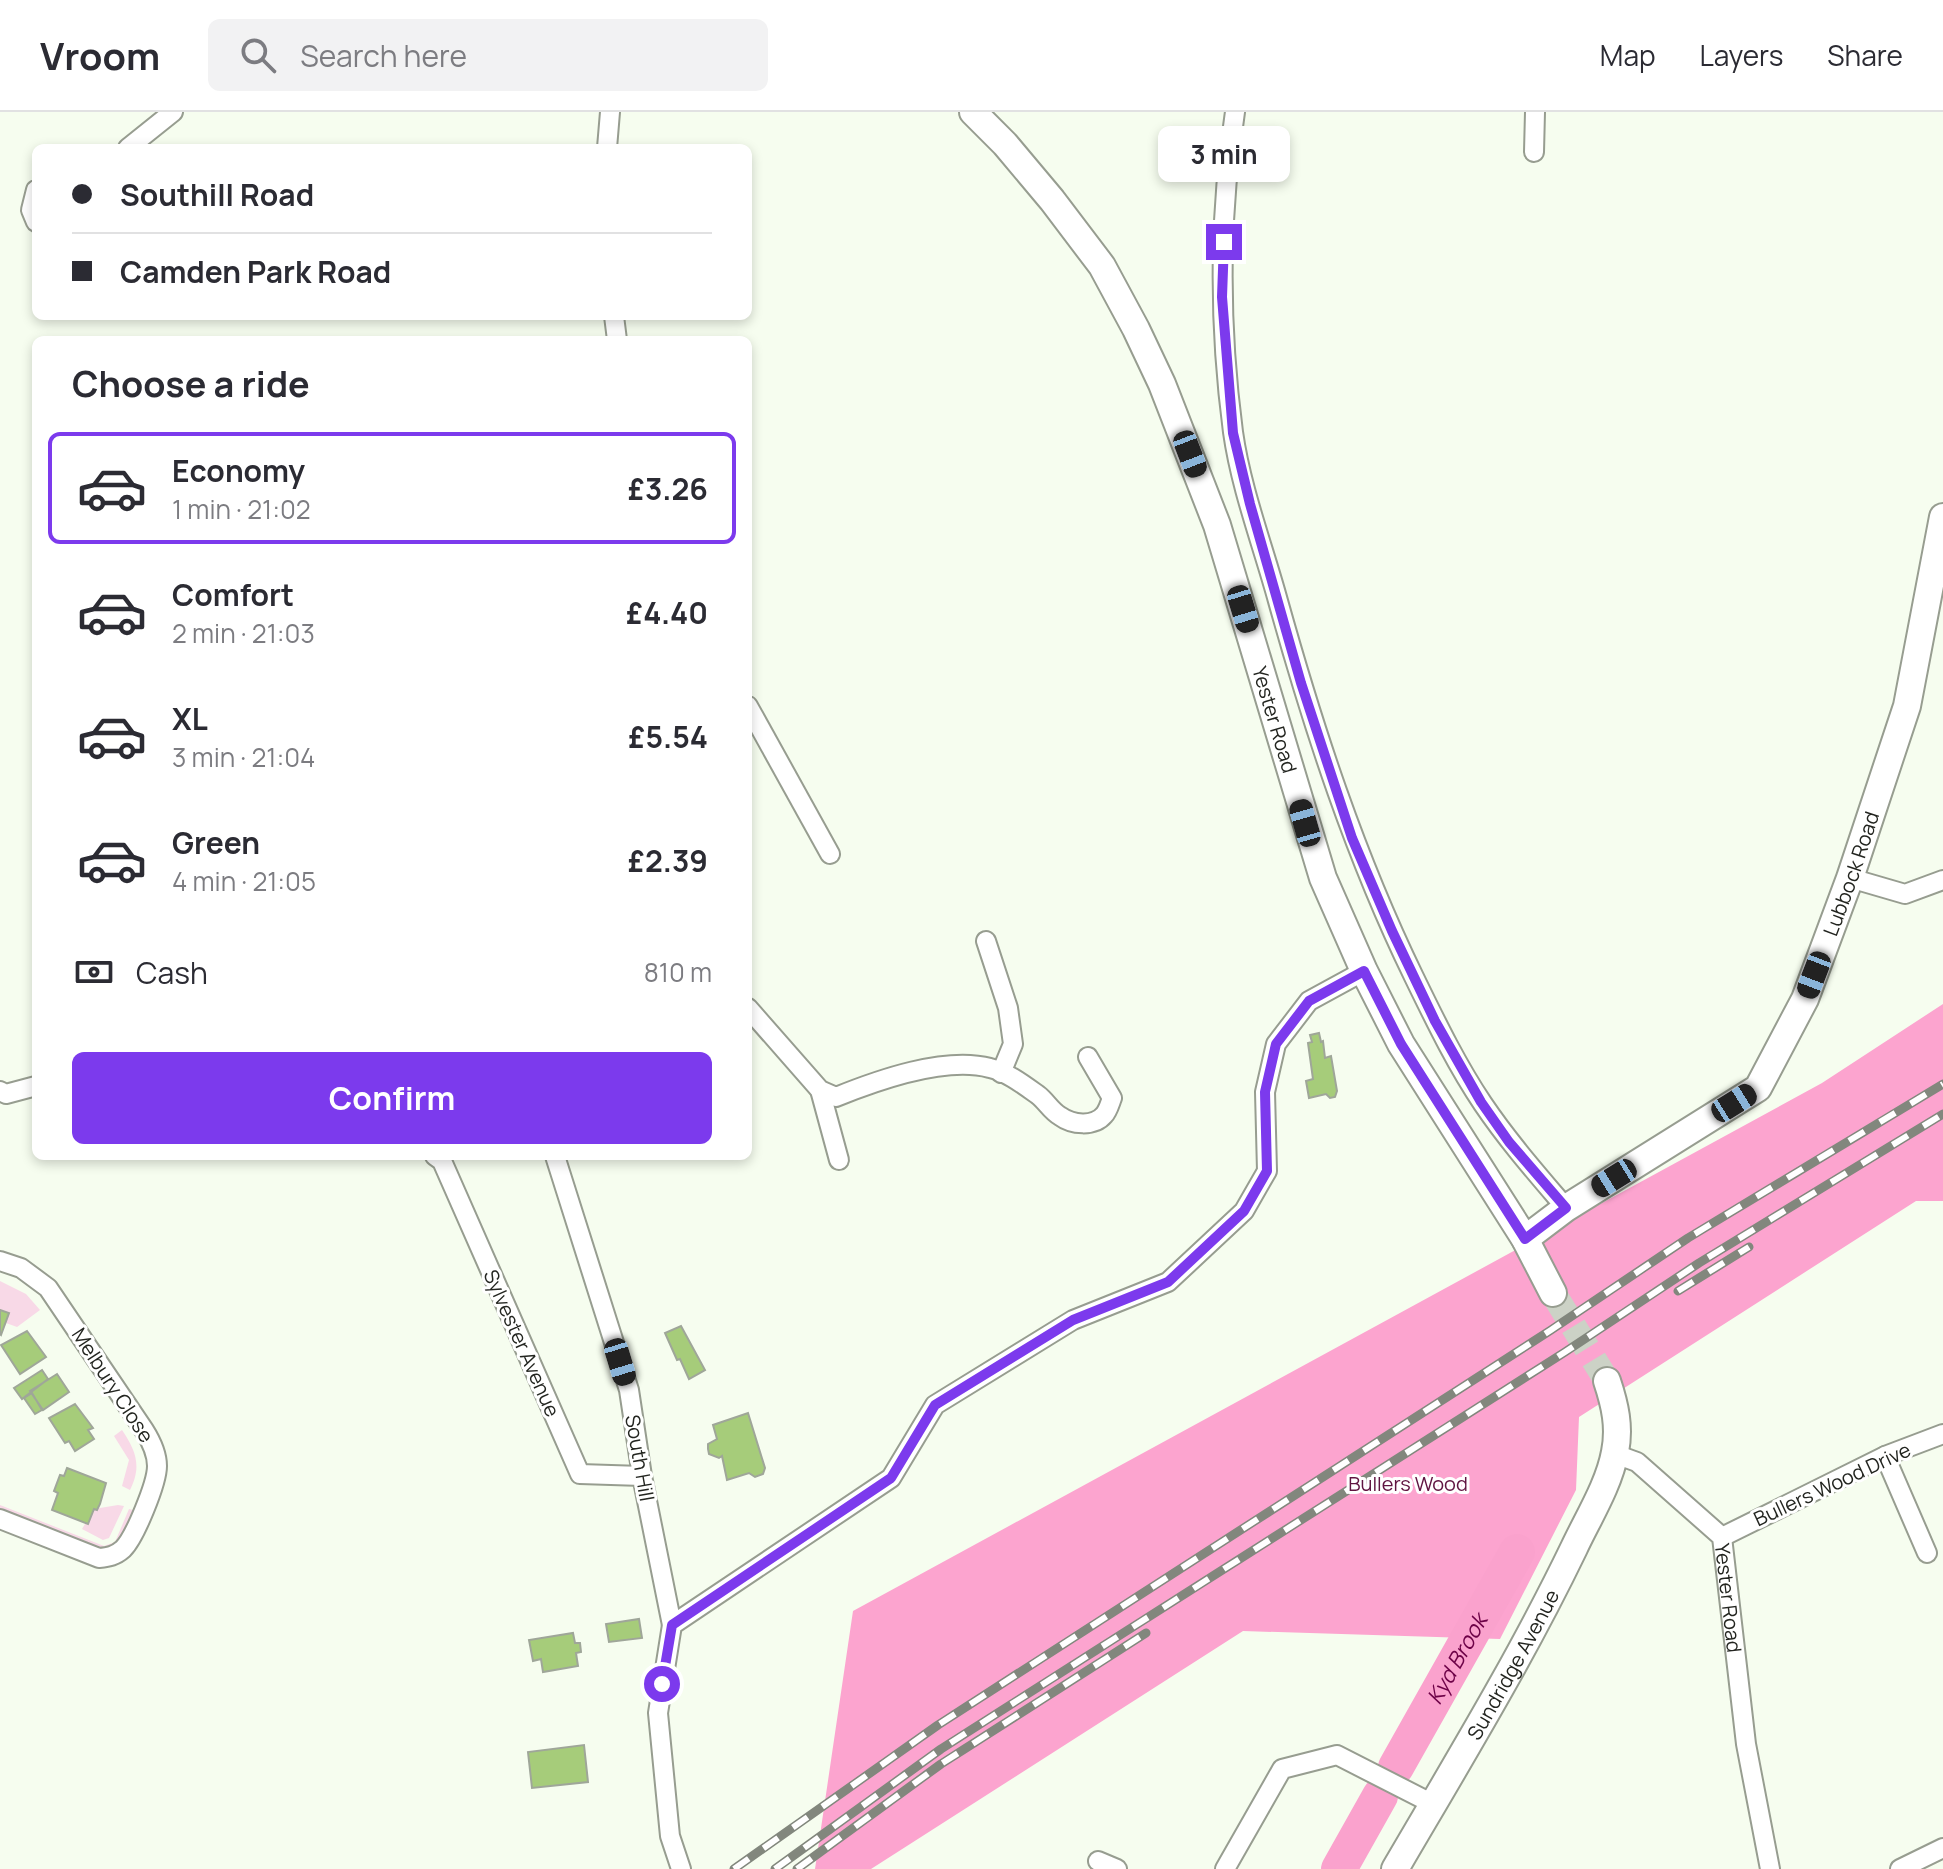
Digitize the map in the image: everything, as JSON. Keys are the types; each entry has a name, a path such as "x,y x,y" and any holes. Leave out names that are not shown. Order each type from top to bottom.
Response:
{"street":[{"path":"133,144 173,112"},
{"path":"607,144 610,112"},
{"name":"Yester Road","path":"973,112 1043,189 1102,266 1136,329 1162,384 1217,525 1323,878 1364,971 1401,1044 1525,1239 1553,1293"},
{"path":"1235,112 1228,160 1222,297 1233,433 1301,683 1352,838 1435,1021 1481,1102 1509,1142 1566,1208"},
{"path":"1534,152 1535,112"},
{"name":"Lubbock Road","path":"1525,1239 1566,1208 1758,1088 1805,999 1850,878 1907,706 1943,517"},
{"path":"752,713 830,854"},
{"path":"1850,878 1905,894 1943,880"},
{"path":"986,941 1008,1008 1013,1044 1001,1073"},
{"path":"681,1869 670,1836 658,1713 672,1625 891,1478 935,1405 1073,1320 1168,1282 1244,1211 1267,1171 1265,1092 1276,1044 1309,1001 1364,971"},
{"path":"752,1013 820,1090 836,1097 911,1072 961,1064 992,1068 1041,1097 1061,1118 1093,1123 1105,1114 1112,1098 1088,1057"},
{"path":"0,1091 6,1094 32,1087"},
{"path":"820,1090 839,1160"},
{"name":"Sylvester Avenue","path":"441,1160 580,1474 642,1476"},
{"name":"South Hill","path":"556,1160 629,1390 642,1476 672,1625"},
{"name":"Melbury Close","path":"0,1261 36,1277 59,1302 144,1430 155,1452 157,1469 156,1481 129,1542 111,1557 99,1558 0,1519"},
{"path":"1607,1381 1615,1403 1618,1426 1615,1454"},
{"name":"Bullers Wood Drive","path":"1722,1537 1885,1456 1943,1434"},
{"name":"Yester Road","path":"1615,1454 1637,1462 1722,1537 1746,1744 1770,1869"},
{"name":"Sundridge Avenue","path":"1395,1869 1551,1594 1602,1489 1615,1454"},
{"path":"1885,1456 1927,1553"},
{"path":"1225,1869 1282,1769 1337,1755 1433,1804"},
{"path":"1900,1869 1943,1848"},
{"path":"1098,1861 1117,1869"}],"shaded area":[{"path":"0,1281 26,1294 40,1310 17,1327 6,1323 9,1313 0,1310"},
{"path":"122,1430 136,1459 136,1473 130,1490 122,1486 129,1460 114,1436"},
{"path":"0,1505 104,1546 115,1542 129,1509 133,1510 117,1545 103,1549 0,1510"},
{"path":"124,1506 109,1538 103,1540 82,1529 94,1509"}],"green space":[{"name":"Bullers Wood","path":"1943,1004 1943,1201 1916,1201 1579,1417 1576,1490 1500,1639 1243,1631 871,1869 815,1869 853,1611 1822,1083"}],"building":[{"path":"1319,1033 1325,1058 1331,1056 1337,1091 1335,1097 1330,1098 1326,1094 1309,1098 1306,1081 1313,1079 1308,1043 1312,1042 1310,1035"},
{"path":"0,1310 9,1313 1,1335 0,1334"},
{"path":"681,1326 705,1370 689,1379 665,1333"},
{"path":"27,1331 46,1357 20,1374 1,1345"},
{"path":"42,1370 48,1379 22,1399 14,1388"},
{"path":"57,1374 69,1392 43,1410 30,1391"},
{"path":"32,1393 42,1410 35,1414 24,1398"},
{"path":"75,1404 93,1428 88,1430 94,1439 75,1451 69,1441 65,1443 49,1418"},
{"path":"748,1413 765,1468 763,1474 755,1477 749,1473 727,1480 722,1456 719,1458 709,1454 708,1444 717,1439 713,1425"},
{"path":"67,1468 106,1483 100,1504 97,1510 94,1509 88,1524 52,1510 58,1493 54,1491 60,1475 64,1476"},
{"path":"639,1619 642,1638 609,1642 606,1624"},
{"path":"573,1633 575,1643 580,1643 581,1652 576,1653 578,1666 543,1672 541,1659 533,1661 529,1640"},
{"path":"584,1745 588,1782 532,1788 528,1752"}],"waterway":[{"name":"Kyd Brook","path":"1396,1767 1517,1552"},
{"name":"Kyd Brook","path":"1339,1869 1380,1796"}],"tunnel":[{"path":"1553,1293 1607,1381"}],"railway":[{"path":"734,1869 938,1725 1551,1330 1688,1238 1943,1084"},
{"path":"775,1869 941,1749 1565,1352 1699,1263 1943,1114"},
{"path":"1678,1291 1749,1247"},
{"path":"797,1869 941,1764 1146,1633"}],"route":[{"path":"662,1684 672,1625 891,1478 935,1405 1073,1320 1168,1282 1244,1211 1267,1171 1265,1092 1276,1044 1309,1001 1364,971 1401,1044 1525,1239 1566,1208 1509,1142 1481,1102 1435,1021 1352,838 1301,683 1233,433 1222,297 1224,242"}]}
